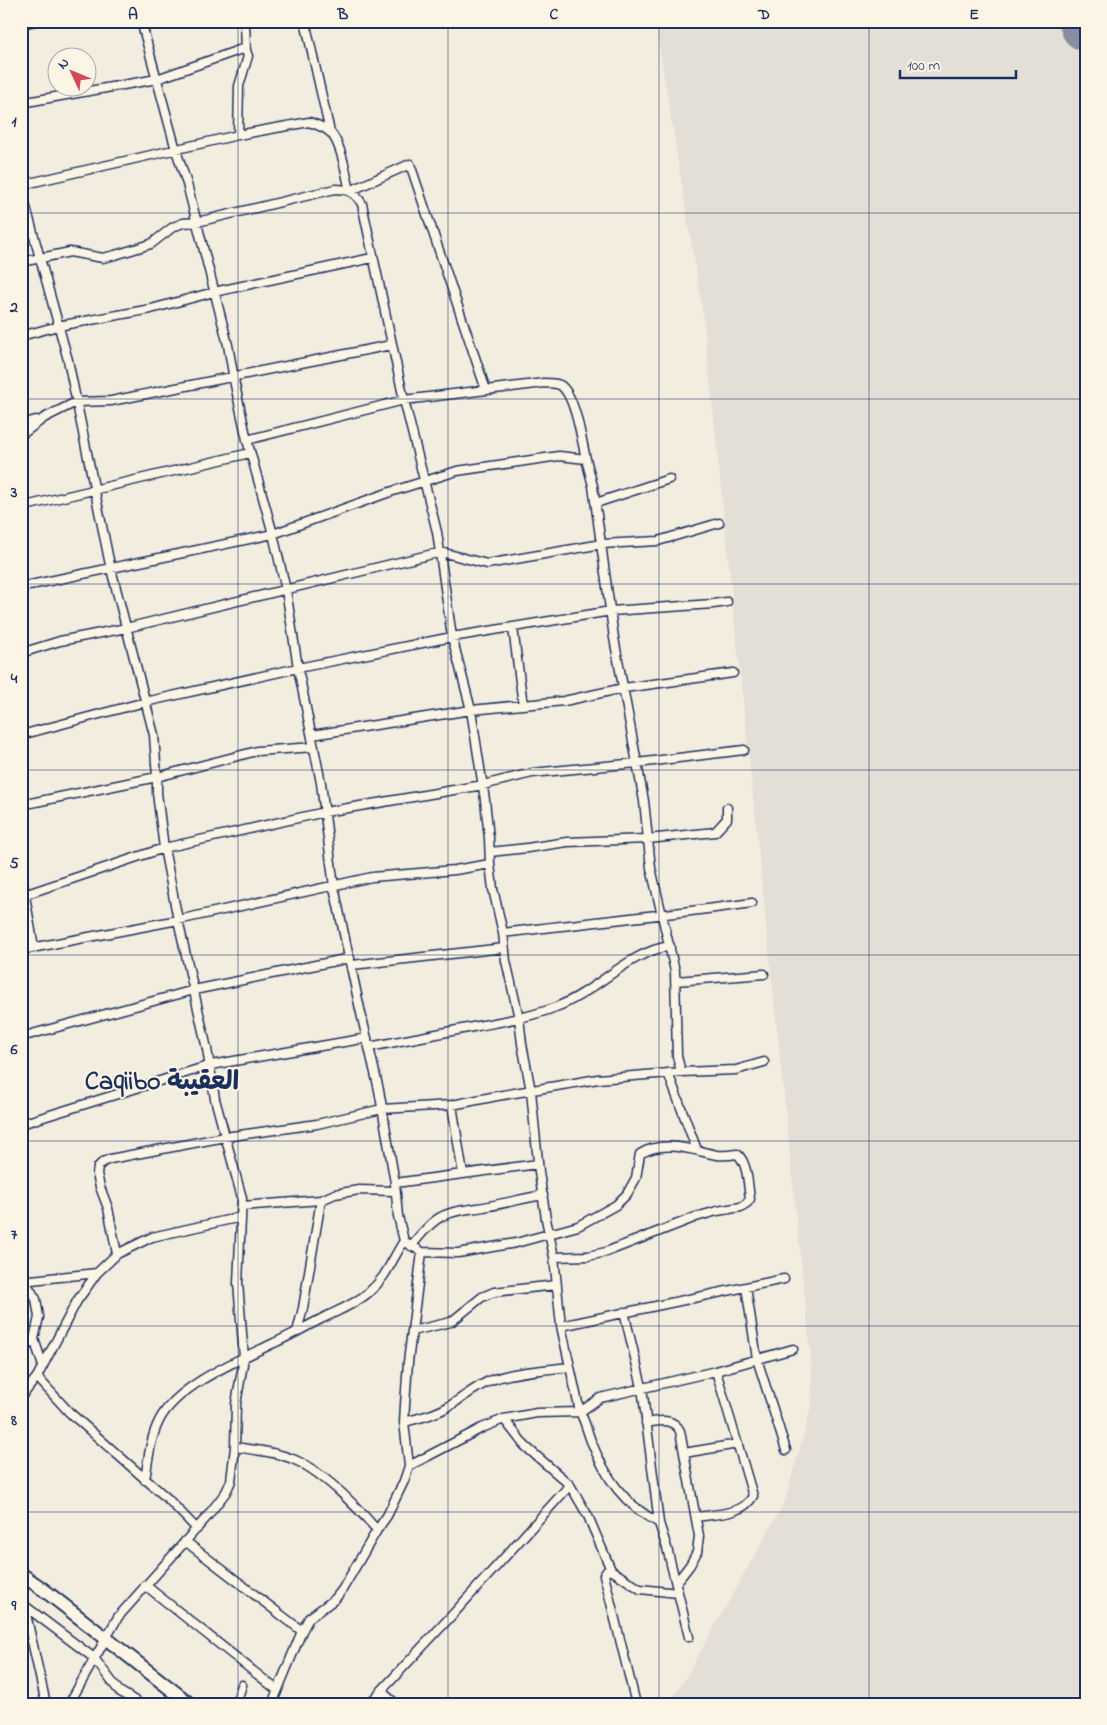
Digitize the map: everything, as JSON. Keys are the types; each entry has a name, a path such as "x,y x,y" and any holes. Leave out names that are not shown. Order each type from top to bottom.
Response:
{"highway":[{"path":"21,1574 190,1704"}],"street":[{"path":"21,24 35,21"},
{"path":"141,21 197,222 228,345 233,378 250,453 273,534 286,590 298,668 325,812 334,887 379,1090 396,1191 398,1216 408,1243 422,1252 467,1252 516,1243 578,1226 616,1205 628,1194 636,1178 640,1154 646,1150 658,1147 684,1148 720,1156 737,1154 742,1157 750,1199 747,1204 696,1217 606,1252 588,1256 554,1257"},
{"path":"238,135 239,86 248,56 246,51 245,21"},
{"path":"305,21 330,132 337,142 350,190 358,196 362,204 391,345 441,552 452,637 470,710 483,785 493,889 519,1018 531,1091 538,1164 554,1257 561,1326 580,1412 586,1422 590,1438 600,1462 616,1487 631,1505 659,1523"},
{"path":"21,103 156,78 242,49 246,51"},
{"path":"21,185 238,135 309,122 330,132"},
{"path":"21,262 70,252 103,258 115,255 151,244 172,227 182,223 197,222 335,189 350,190 410,164 486,390"},
{"path":"21,190 58,326 111,568 154,735 157,793 164,848 178,920 211,1065 216,1099 240,1188 242,1206 238,1284 244,1358 236,1404 233,1472 229,1487 218,1504 118,1617 69,1704"},
{"path":"21,336 58,326 151,309 214,292 372,258"},
{"path":"21,435 44,418 76,402 111,401 391,345"},
{"path":"248,440 404,400 544,383 560,386 565,390 574,411 594,486 611,610 644,801 651,868 670,946 676,981 677,1056 681,1072"},
{"path":"21,424 44,418"},
{"path":"21,507 250,453"},
{"path":"21,587 273,534 457,471 532,459 570,456 586,459"},
{"path":"596,503 668,479"},
{"path":"21,653 60,642 126,628 441,552 487,564 602,544 658,541 719,523"},
{"path":"21,736 145,702 298,668 452,637 514,628 611,610 727,602"},
{"path":"514,628 523,705"},
{"path":"312,735 470,710 564,701 624,688 733,673"},
{"path":"21,805 157,776 257,751 314,747"},
{"path":"23,895 164,848 325,812 483,785 532,773 744,750"},
{"path":"490,852 567,842 715,832 727,819 727,808"},
{"path":"21,950 178,920 334,887 372,877 454,870 490,864"},
{"path":"21,873 23,895 34,948"},
{"path":"503,933 606,920 662,916 752,903"},
{"path":"369,1047 519,1018 555,1008 578,998 638,958 670,946"},
{"path":"21,1037 194,990 351,961 504,948"},
{"path":"676,981 764,974"},
{"path":"21,1124 211,1065 367,1038"},
{"path":"117,1254 108,1208 97,1174 98,1167 103,1162 225,1137 317,1124 382,1109 452,1105 582,1081 681,1072 736,1070 764,1062"},
{"path":"668,1073 697,1150"},
{"path":"452,1105 464,1174"},
{"path":"394,1183 538,1164"},
{"path":"242,1206 321,1200 335,1194 359,1190 396,1191"},
{"path":"145,1480 159,1420 170,1406 198,1382 226,1365 355,1303 384,1278 397,1252 445,1215 459,1210 486,1207 543,1195"},
{"path":"297,1332 303,1308 321,1200"},
{"path":"21,1397 37,1377 77,1301 97,1273 117,1254 152,1236 240,1217"},
{"path":"272,1704 276,1690 309,1618 316,1611 335,1599 342,1590 387,1516 404,1482 409,1466 404,1422 408,1362 422,1252"},
{"path":"23,1281 97,1273"},
{"path":"561,1326 784,1279"},
{"path":"23,1281 34,1294 38,1307 38,1322 34,1339 43,1366"},
{"path":"412,1331 451,1322 482,1297 494,1292 556,1285"},
{"path":"746,1287 757,1359 786,1450"},
{"path":"624,1312 642,1387 659,1523 689,1637"},
{"path":"21,1352 34,1339"},
{"path":"409,1466 482,1428 504,1419 537,1412 580,1412 600,1398 716,1371 793,1349"},
{"path":"404,1422 450,1406 480,1386 494,1380 514,1374 570,1367"},
{"path":"696,1517 740,1509 749,1503 753,1496 716,1371"},
{"path":"37,1377 68,1412 168,1499 197,1528"},
{"path":"504,1419 525,1446 570,1485 588,1516 611,1570 640,1589 678,1592"},
{"path":"646,1423 670,1421 677,1425 680,1431 699,1536 696,1552 690,1565 676,1583"},
{"path":"684,1453 738,1444"},
{"path":"235,1446 278,1454 295,1460 311,1469 329,1482 377,1530"},
{"path":"369,1704 570,1485"},
{"path":"185,1541 302,1631"},
{"path":"611,1570 604,1574 604,1579 636,1704"},
{"path":"146,1585 276,1690"},
{"path":"23,1604 94,1658 119,1691 140,1704"},
{"path":"23,1604 46,1704"},
{"path":"236,1704 242,1685"},
{"path":"381,1691 396,1704"}],"shaded area":[{"path":"655,21 1086,21 1086,1704 669,1704 785,1501 812,1404 811,1358 703,314"}],"runway":[{"path":"1085,21 1086,25"}],"district":[{"name":"Caqiibo العقيبة","path":"162,1080"}]}
